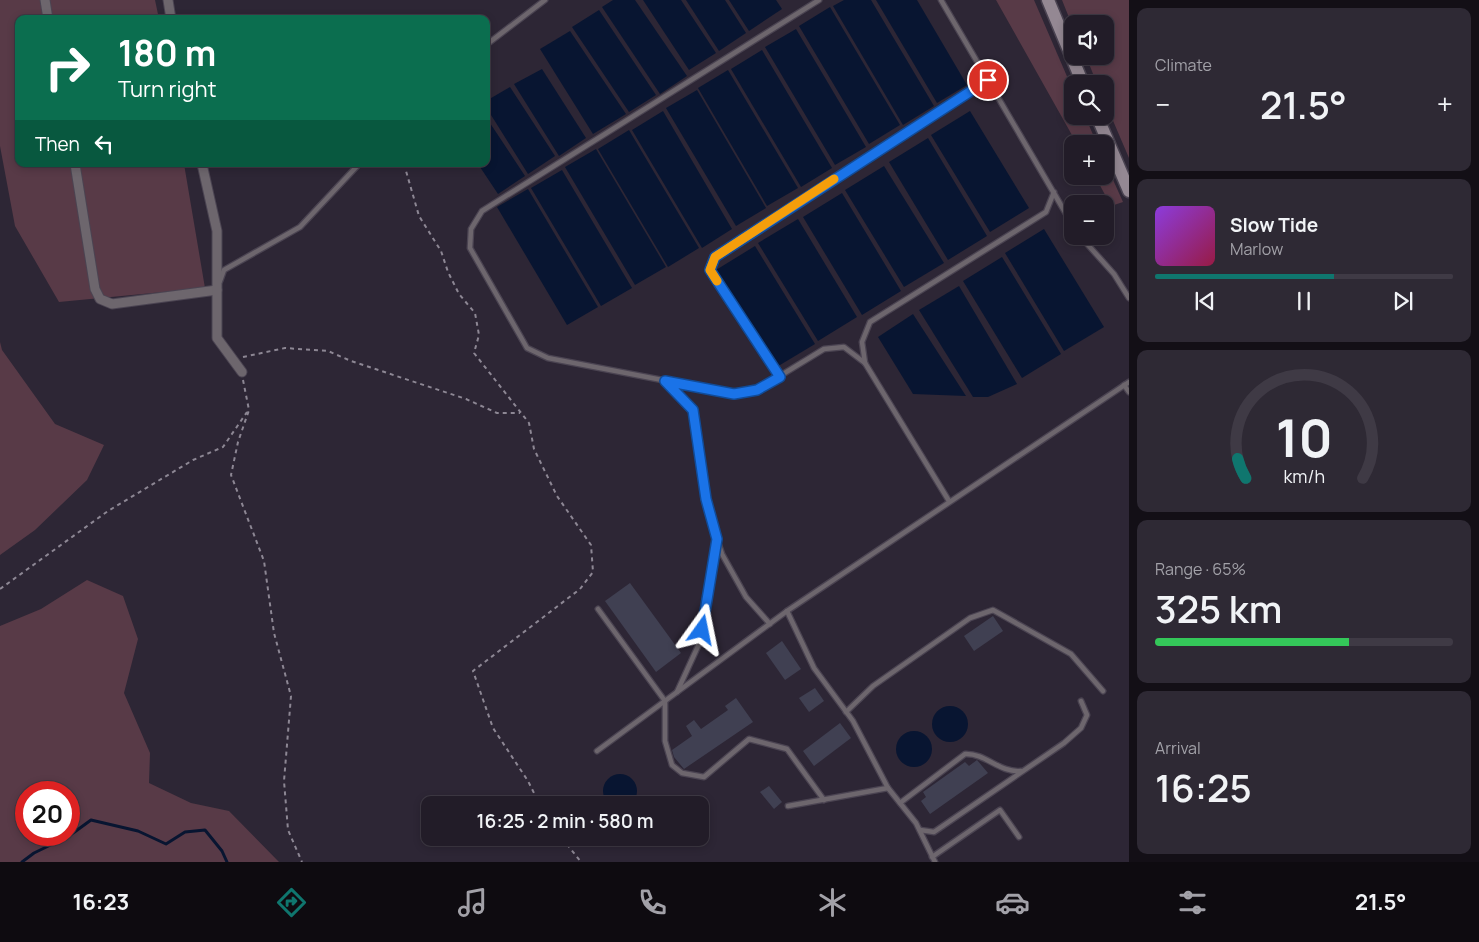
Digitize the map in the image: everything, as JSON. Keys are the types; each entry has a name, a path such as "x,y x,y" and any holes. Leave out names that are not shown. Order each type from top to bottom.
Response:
{"main road":[{"path":"1048,0 1079,75"},
{"path":"1101,125 1129,191"}],"street":[{"path":"45,0 47,15"},
{"path":"168,0 170,15"},
{"path":"75,167 95,289 100,299 112,304 217,290"},
{"path":"203,167 217,231 217,338 242,372"}],"lane":[{"path":"490,42 545,0"},
{"path":"819,0 482,211 471,228 470,248 527,348 548,358 734,394 757,390 824,349 844,347 865,364 949,501"},
{"path":"942,0 1064,210"},
{"path":"780,377 710,270 715,257 988,80"},
{"path":"217,290 224,270 300,227 356,167"},
{"path":"865,364 862,342 870,322 1046,212 1054,192"},
{"path":"1088,245 1114,274 1129,298"},
{"path":"665,381 693,410 706,499 722,554 746,597 770,624"},
{"path":"597,752 787,611 1129,382"},
{"path":"1124,385 1129,392"},
{"path":"677,692 699,644 717,539"},
{"path":"598,609 665,701 665,741 672,765 682,773 704,777 749,739 787,749 824,800"},
{"path":"846,712 873,686 970,618 993,610 1071,654 1103,691"},
{"path":"787,611 814,668 846,712 888,788 920,830 933,859 1000,810 1019,837"},
{"path":"920,830 934,832 1064,743 1081,728 1087,715 1081,701"},
{"path":"900,803 965,754 976,753 998,767 1016,772 1023,771"},
{"path":"788,806 888,788"}],"path":[{"path":"405,167 419,216 441,251 448,272 459,294 474,313 478,335 474,353 529,423 534,449 557,496 591,545 593,572 580,589 473,671 493,728 528,781 536,796"},
{"path":"233,361 253,354 285,348 328,351 350,361 466,399 497,413 520,412"},
{"path":"242,372 249,410 238,442 231,475 264,561 274,633 291,696 284,781 288,830 302,862"},
{"path":"0,589 108,511 193,460 223,447 249,410"},
{"path":"568,846 581,862"}],"shaded area":[{"path":"0,0 155,0 158,15 15,15 15,167 185,167 205,288 59,302 15,226 0,146"},
{"path":"996,0 1034,0 1066,75 1064,75 1064,121"},
{"path":"1062,0 1129,0 1129,158 1114,123 1114,75 1093,75 1090,65 1114,65 1114,15 1068,15"},
{"path":"1066,125 1089,125 1093,135 1072,135"},
{"path":"1114,182 1123,202 1114,205 1114,195 1105,195 1100,185 1114,185"},
{"path":"0,342 2,350 55,424 104,445 87,480 35,530 0,555"},
{"path":"87,580 123,596 138,639 124,693 150,753 149,783 191,803 229,811 279,862 0,862 0,626 41,609"}],"water":[{"path":"613,0 635,0 687,76 660,94 602,7"},
{"path":"643,0 681,0 716,53 689,70"},
{"path":"686,0 725,0 746,33 719,51"},
{"path":"729,0 776,0 782,9 749,31"},
{"path":"844,0 871,0 934,106 903,125 833,6"},
{"path":"876,0 917,0 967,85 937,103"},
{"path":"830,7 900,125 869,144 799,26"},
{"path":"599,10 656,95 629,112 572,27"},
{"path":"796,29 866,147 835,165 765,47"},
{"path":"570,31 626,114 593,134 540,49"},
{"path":"762,50 832,168 801,187 731,69"},
{"path":"542,69 586,138 559,156 514,84"},
{"path":"728,70 798,188 767,206 698,88"},
{"path":"510,87 555,156 528,174 490,113 490,99"},
{"path":"697,90 766,208 736,226 666,108"},
{"path":"663,111 732,229 702,248 632,130"},
{"path":"970,111 1029,208 990,232 931,135"},
{"path":"490,123 525,176 498,194 480,167 490,167"},
{"path":"629,130 699,248 668,267 598,149"},
{"path":"928,138 987,236 948,260 889,162"},
{"path":"596,149 666,267 635,285 565,167"},
{"path":"884,166 944,263 904,287 845,190"},
{"path":"562,170 632,288 601,306 531,188"},
{"path":"528,189 598,307 567,325 497,207"},
{"path":"842,193 901,291 862,315 803,217"},
{"path":"798,219 857,317 818,341 758,243"},
{"path":"1044,229 1104,327 1064,351 1005,253"},
{"path":"755,246 815,344 775,368 716,270"},
{"path":"1002,257 1061,354 1022,378 963,281"},
{"path":"959,286 1017,384 988,397 973,397 919,310"},
{"path":"913,314 966,396 913,394 878,337"},
{"path":"950,706 962,712 968,724 962,736 950,742 938,736 932,724 938,712"},
{"path":"914,731 926,737 932,749 926,761 914,767 902,761 896,749 902,737"},
{"path":"614,775 626,775 636,785 636,796 604,796 604,785"}],"building":[{"path":"630,583 681,653 656,672 605,601"},
{"path":"993,616 1003,631 974,651 964,636"},
{"path":"782,641 801,669 785,680 766,653"},
{"path":"815,688 824,701 809,712 799,698"},
{"path":"736,698 753,722 684,769 674,757 672,750 692,736 686,726 694,720 701,729 728,710 725,706"},
{"path":"840,723 851,738 814,766 803,751"},
{"path":"977,760 988,773 930,814 921,801 926,797 923,792 965,762 969,766"},
{"path":"769,786 782,802 774,809 760,792"}],"waterway":[{"path":"22,862 34,853 69,836 91,820 138,831 166,844 185,832 205,830 222,851 227,862"}],"slow traffic":[{"path":"717,281 710,270 715,257 834,179"}],"route":[{"path":"702,630 717,539 709,516 693,410 665,381 734,394 757,390 780,377 710,270 715,257 988,80"}]}
